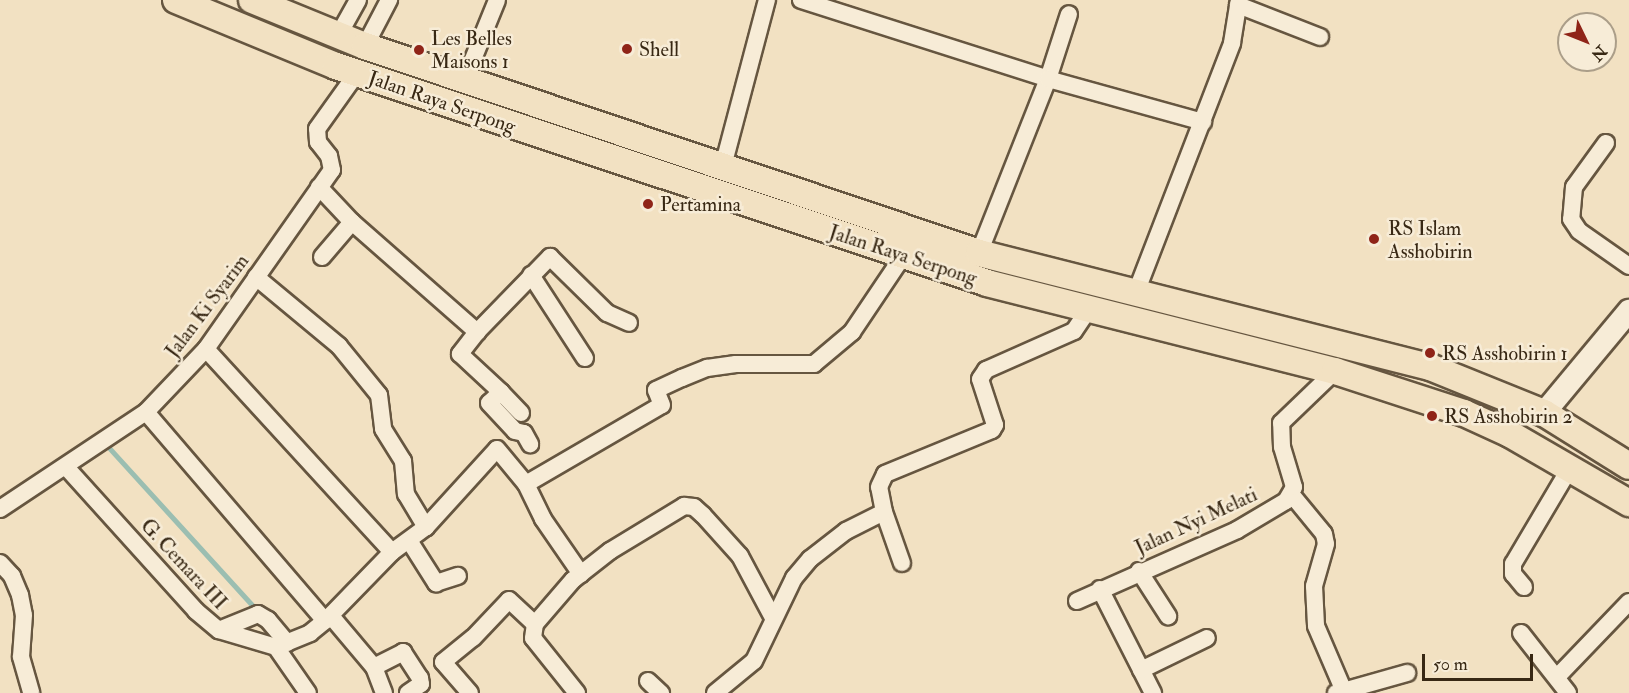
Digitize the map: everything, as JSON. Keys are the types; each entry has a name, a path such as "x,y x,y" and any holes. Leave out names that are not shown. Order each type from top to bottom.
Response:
{"main road":[{"name":"Jalan Raya Serpong","path":"176,0 357,73 903,256 1088,310 1335,371 1464,413 1570,468 1629,503"},
{"name":"Jalan Raya Serpong","path":"252,0 365,46 565,111 722,170 979,253 1134,296 1430,367 1544,413 1629,466"},
{"path":"266,38 279,12"},
{"path":"1544,413 1625,322"},
{"path":"1305,363 1316,338"}],"street":[{"path":"334,34 348,0"},
{"path":"334,34 357,0"},
{"path":"365,46 389,0"},
{"path":"465,80 497,0"},
{"path":"722,170 767,0"},
{"path":"801,0 1048,79 1203,122"},
{"path":"1134,296 1232,43 1239,2 1320,37"},
{"path":"979,253 1048,79 1069,14"},
{"name":"Jalan Ki Syarim","path":"0,509 146,412 206,349 332,167 318,142 317,129 357,73"},
{"path":"1606,143 1574,187 1571,219 1580,231 1629,266"},
{"path":"319,187 352,222 477,332"},
{"path":"322,257 352,222"},
{"path":"526,484 662,405 656,390 682,378 707,368 736,364 814,364 852,332 903,256"},
{"path":"521,413 460,354 477,332 550,257 607,313 629,323"},
{"path":"531,275 585,358"},
{"path":"256,278 339,346 379,395 383,429 403,461 406,494 426,528"},
{"path":"902,563 884,512 879,487 885,474 992,430 995,425 980,379 986,370 1074,331 1088,310"},
{"path":"206,349 392,552"},
{"path":"1335,371 1281,423 1282,447 1294,487 1292,495 1324,534 1326,544 1314,586 1316,626 1340,691 1407,673"},
{"path":"501,392 489,403 515,431 524,433 530,444"},
{"path":"146,412 374,667 384,693"},
{"path":"281,645 310,633 328,618 392,552 410,542 426,528 497,449 526,484 543,519 581,574"},
{"name":"G. Cemara III","path":"66,467 196,611 219,630 281,645"},
{"path":"1524,587 1513,574 1513,564 1570,468"},
{"name":"Jalan Nyi Melati","path":"1077,601 1139,571 1237,530 1292,495"},
{"path":"577,693 533,638 535,624 581,574 684,506 694,507 740,556 772,616"},
{"path":"715,693 744,674 753,661 772,616 794,578 810,559 846,531 884,512"},
{"path":"410,542 436,583 458,576"},
{"path":"0,563 12,576 20,595 24,615 21,657 31,693"},
{"path":"1139,571 1168,616"},
{"path":"1100,589 1153,693"},
{"path":"470,693 443,662 473,638 509,600 535,624"},
{"path":"1557,677 1629,602"},
{"path":"219,630 258,614 268,620 308,693"},
{"path":"1521,633 1568,693"},
{"path":"1141,670 1207,638"},
{"path":"374,667 403,652 420,678 421,684 408,693"},
{"path":"648,681 661,693"}],"waterway":[{"path":"105,443 257,610"}],"place":[{"name":"Shell","path":"627,49"},
{"name":"Les Belles Maisons 1","path":"419,50"},
{"name":"Pertamina","path":"648,204"},
{"name":"RS Islam Asshobirin","path":"1374,239"},
{"name":"RS Asshobirin 1","path":"1430,353"},
{"name":"RS Asshobirin 2","path":"1432,416"}]}
